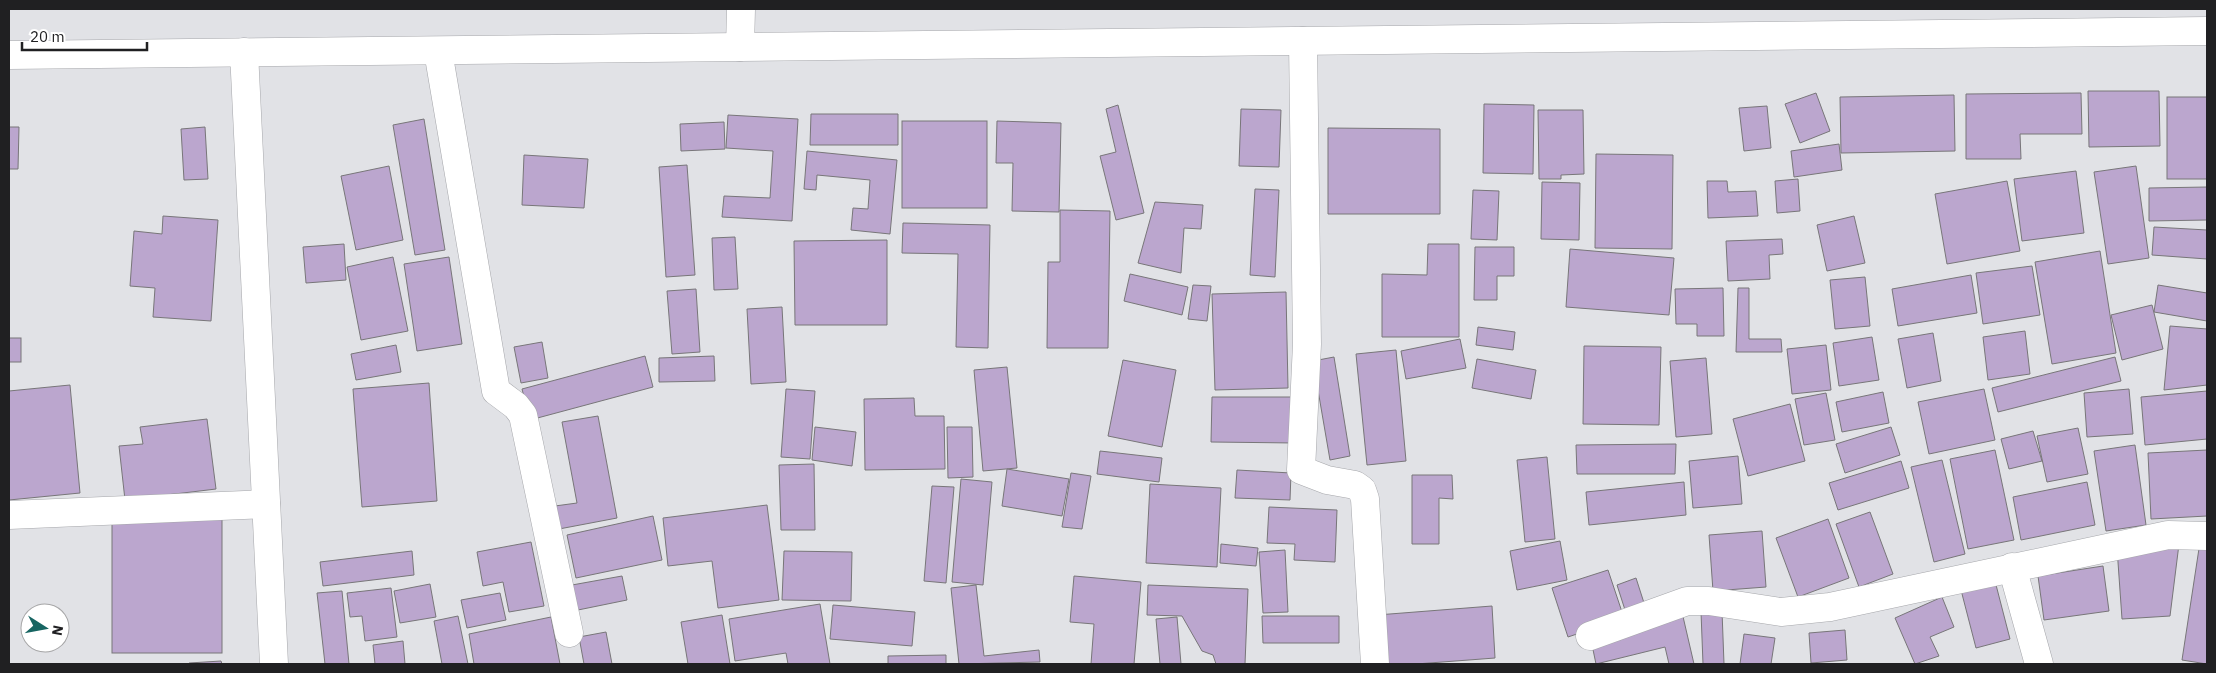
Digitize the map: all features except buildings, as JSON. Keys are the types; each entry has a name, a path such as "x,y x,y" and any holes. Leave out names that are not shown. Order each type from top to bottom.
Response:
{"street":[{"path":"740,47 741,9"},
{"path":"9,55 2207,31"},
{"path":"1304,41 1307,344 1300,470 1327,480 1355,485 1362,490 1365,499 1375,664"},
{"path":"438,51 496,391 516,406 523,416 569,633"},
{"path":"244,52 274,664"},
{"path":"9,514 266,504"},
{"path":"1590,636 1686,601 1709,601 1781,612 1791,611 1830,606 2168,536 2207,536"},
{"path":"2012,567 2039,664"}]}
